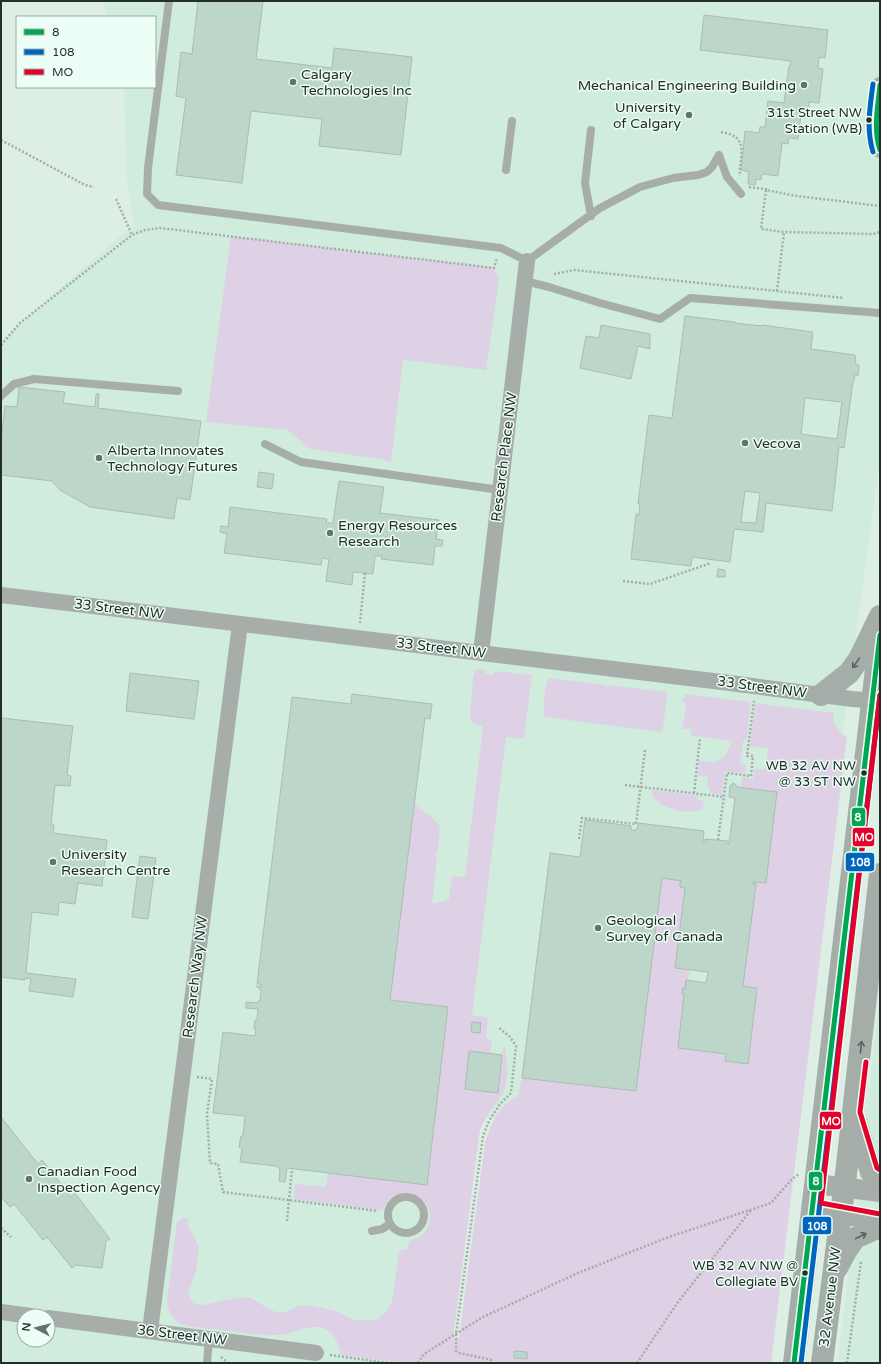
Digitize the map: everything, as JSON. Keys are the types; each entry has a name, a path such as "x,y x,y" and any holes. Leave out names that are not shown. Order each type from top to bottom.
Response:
{"main road":[{"path":"821,695 849,673 860,659 880,616"},
{"name":"32 Avenue NW","path":"794,1363 813,1209 808,1179 876,701 880,635"},
{"name":"32 Avenue NW","path":"822,1363 853,1113 880,874"},
{"path":"853,1113 871,1172 880,1179"},
{"path":"833,1274 855,1238 875,1229 880,1229"}],"street":[{"path":"880,85 876,129 880,150"},
{"name":"Research Place NW","path":"481,653 527,262"},
{"name":"33 Street NW","path":"1,595 876,701"},
{"name":"Research Way NW","path":"150,1331 240,624"},
{"path":"808,1179 844,1188 880,1192"},
{"path":"813,1209 880,1221"},
{"path":"1,1312 16,1314"},
{"name":"36 Street NW","path":"56,1319 316,1353"}],"lane":[{"path":"168,1 148,168 147,194 158,204 501,248 527,262 600,208 640,187 673,178 698,175 707,172 712,167 719,155 727,177 741,194"},
{"path":"506,170 512,121"},
{"path":"591,130 585,183 591,216"},
{"path":"524,281 660,319 690,298 880,312"},
{"path":"1,396 14,384 34,379 178,391"},
{"path":"265,444 301,462 500,490"},
{"path":"410,1197 416,1200 423,1209 423,1221 415,1230 404,1233 398,1231 390,1224 388,1212 390,1206 398,1198 410,1197"},
{"path":"372,1231 382,1229 390,1224"},
{"path":"207,1363 209,1338"}],"path":[{"path":"721,132 733,135 740,142 742,150 740,178"},
{"path":"1,140 85,185 94,187"},
{"path":"747,187 766,189 797,196 880,206"},
{"path":"766,190 762,229 784,232 873,234 880,232"},
{"path":"116,199 132,235"},
{"path":"1,345 20,323 132,235 145,230 160,228 494,268 498,258"},
{"path":"777,290 784,232"},
{"path":"554,274 574,270 848,298"},
{"path":"623,581 650,584 711,563"},
{"path":"358,638 365,573"},
{"path":"718,840 727,773 751,776 753,756 747,756 754,701"},
{"path":"694,793 700,738"},
{"path":"579,839 582,818 636,824 645,750"},
{"path":"625,785 724,797"},
{"path":"492,1360 459,1353 456,1350 456,1334 483,1136 489,1121 500,1104 511,1093 516,1046 510,1037 499,1028"},
{"path":"182,1075 212,1079 208,1114 210,1162 218,1164 223,1192 378,1211"},
{"path":"287,1221 292,1169"},
{"path":"418,1363 424,1354 483,1317 578,1273 666,1238 771,1202 792,1179 808,1179"},
{"path":"637,1363 678,1302 751,1209"},
{"path":"1,1228 12,1237"},
{"path":"847,1363 862,1258"},
{"path":"316,1353 389,1363"},
{"path":"221,1357 228,1363"}],"shaded area":[{"path":"103,1 880,1 880,459 785,1152 444,1113 414,1363 1,1363 1,340 134,224 127,184 124,88 156,88 156,16 106,16"},
{"path":"231,236 494,268 499,280 486,370 403,360 391,463 386,460 310,449 288,430 206,422"},
{"path":"477,669 486,670 485,674 494,675 495,671 532,675 524,737 522,739 506,737 472,1015 488,1018 486,1037 492,1041 490,1054 469,1052 465,1089 497,1093 504,1044 507,1062 507,1079 502,1095 480,1129 453,1339 459,1337 485,1143 496,1115 505,1105 518,1095 522,1078 636,1091 662,878 682,881 680,882 680,887 685,888 675,967 690,969 688,980 682,994 684,994 678,1048 726,1054 725,1061 748,1064 757,988 743,986 756,884 753,884 753,882 766,883 777,792 740,788 742,777 753,779 754,769 765,770 768,748 750,746 755,703 834,713 833,722 842,735 847,736 771,1363 407,1363 340,1355 339,1346 332,1334 320,1327 311,1327 283,1335 253,1334 200,1328 183,1325 173,1318 168,1309 167,1301 177,1222 184,1218 190,1219 187,1223 199,1247 196,1271 188,1294 190,1299 196,1304 203,1305 236,1298 249,1297 279,1313 286,1312 298,1306 309,1305 336,1311 354,1320 376,1320 386,1312 392,1302 399,1251 408,1249 409,1241 419,1237 426,1230 430,1213 427,1204 421,1198 413,1194 402,1194 392,1197 382,1211 294,1199 295,1184 326,1187 328,1173 427,1185 448,1008 390,1000 414,804 434,819 440,827 438,851 435,854 437,857 432,903 449,899 452,876 465,877 483,726 477,725 473,722 470,716 473,679"},
{"path":"549,678 606,685 606,687 609,687 609,685 667,692 663,729 660,732 545,717 546,685"},
{"path":"685,694 751,702 747,738 743,742 740,764 746,765 745,773 725,771 722,795 710,793 710,788 707,787 708,777 698,776 699,760 713,763 725,756 732,741 691,736 692,729 682,729 686,702 682,702"},
{"path":"651,790 698,796 697,800 704,801 703,808 690,812 673,809 658,802 653,796"},
{"path":"880,994 880,1363 838,1363"}],"building":[{"name":"Calgary Technologies Inc","path":"198,1 263,1 256,59 332,68 334,48 412,57 401,155 319,146 322,119 251,111 242,183 176,175 186,98 176,96 181,52 192,54"},
{"name":"Mechanical Engineering Building","path":"704,15 828,30 825,58 819,57 818,68 823,69 819,103 809,102 809,108 802,107 798,139 789,138 788,144 782,143 778,176 762,174 761,180 756,179 755,185 748,184 749,172 741,170 745,131 759,133 760,127 765,127 768,101 784,103 791,61 700,50"},
{"name":"Vecova","path":"685,316 813,332 811,349 855,355 856,365 859,365 858,376 855,375 853,381 844,448 839,447 832,511 766,503 763,532 734,529 730,562 692,557 691,566 631,559 636,514 639,515 640,504 638,504 649,415 672,418","holes":["805,398 842,402 837,439 801,434","745,491 760,493 756,523 741,522"]},
{"path":"601,325 650,334 650,349 638,346 631,379 580,368 586,336 599,338"},
{"name":"Alberta Innovates Technology Futures","path":"19,387 65,392 63,403 95,407 96,394 99,394 98,408 201,421 190,500 177,498 174,519 90,507 60,490 52,481 1,475 1,441 5,406 17,407"},
{"path":"259,472 274,474 272,489 257,487"},
{"name":"Energy Resources Research","path":"339,481 384,487 380,513 439,520 436,539 443,540 442,546 435,546 433,565 381,559 382,556 375,556 373,574 353,572 352,585 326,581 329,559 322,558 321,565 224,553 227,534 220,532 221,526 228,527 230,507 327,519 326,523 333,523"},
{"path":"718,569 725,570 725,577 717,577"},
{"path":"130,673 199,681 194,719 126,711"},
{"path":"352,694 432,704 430,719 425,718 390,1000 448,1007 427,1185 287,1168 285,1182 279,1181 280,1169 276,1166 240,1162 242,1148 239,1147 241,1136 243,1136 245,1116 213,1113 223,1032 255,1036 255,1020 257,1020 258,1009 246,1008 246,1002 256,1003 260,1000 261,991 256,986 261,987 261,984 257,984 292,697 351,704"},
{"name":"University Research Centre","path":"1,718 73,726 67,775 71,776 70,786 55,785 51,825 54,825 53,833 107,840 102,886 78,883 75,904 59,902 58,915 32,912 26,973 76,979 73,997 29,991 31,979 25,978 25,980 1,977"},
{"name":"Geological Survey of Canada","path":"734,783 737,787 777,792 766,883 753,882 753,884 756,884 743,986 757,988 748,1064 725,1061 726,1054 678,1048 684,994 682,994 683,988 685,989 686,980 706,983 708,972 675,968 685,888 680,887 680,882 682,881 662,878 636,1091 522,1078 550,853 580,857 585,820 631,826 631,830 637,830 638,823 704,831 703,841 705,841 705,839 728,841 729,844 735,798 729,797 730,786"},
{"path":"140,856 156,858 148,919 132,917"},
{"path":"472,1022 481,1023 480,1033 471,1032"},
{"path":"469,1051 502,1055 498,1093 465,1089"},
{"name":"Canadian Food Inspection Agency","path":"1,1117 38,1164 42,1160 71,1197 75,1193 110,1239 106,1241 102,1268 76,1265 72,1268 47,1237 43,1240 14,1204 10,1207 1,1197"},
{"path":"514,1351 527,1352 527,1359 514,1358"}],"transit line":[{"name":"108","path":"873,84 869,126 873,152"},
{"name":"8","path":"880,85 876,126 880,150"},
{"name":"8","path":"794,1363 880,635"},
{"name":"108","path":"801,1363 880,695"},
{"name":"MO","path":"880,695 821,1203 880,1214"},
{"name":"MO","path":"866,1062 860,1112 877,1168 880,1170"}],"place":[{"name":"Calgary Technologies Inc","path":"293,82"},
{"name":"Mechanical Engineering Building","path":"804,85"},
{"name":"University of Calgary","path":"689,115"},
{"name":"31st Street NW Station (WB)","path":"869,120"},
{"name":"Vecova","path":"745,443"},
{"name":"Alberta Innovates Technology Futures","path":"99,458"},
{"name":"Energy Resources Research","path":"330,533"},
{"name":"WB 32 AV NW @ 33 ST NW","path":"864,773"},
{"name":"University Research Centre","path":"53,862"},
{"name":"Geological Survey of Canada","path":"598,928"},
{"name":"Canadian Food Inspection Agency","path":"29,1179"},
{"name":"WB 32 AV NW @ Collegiate BV","path":"805,1273"}]}
